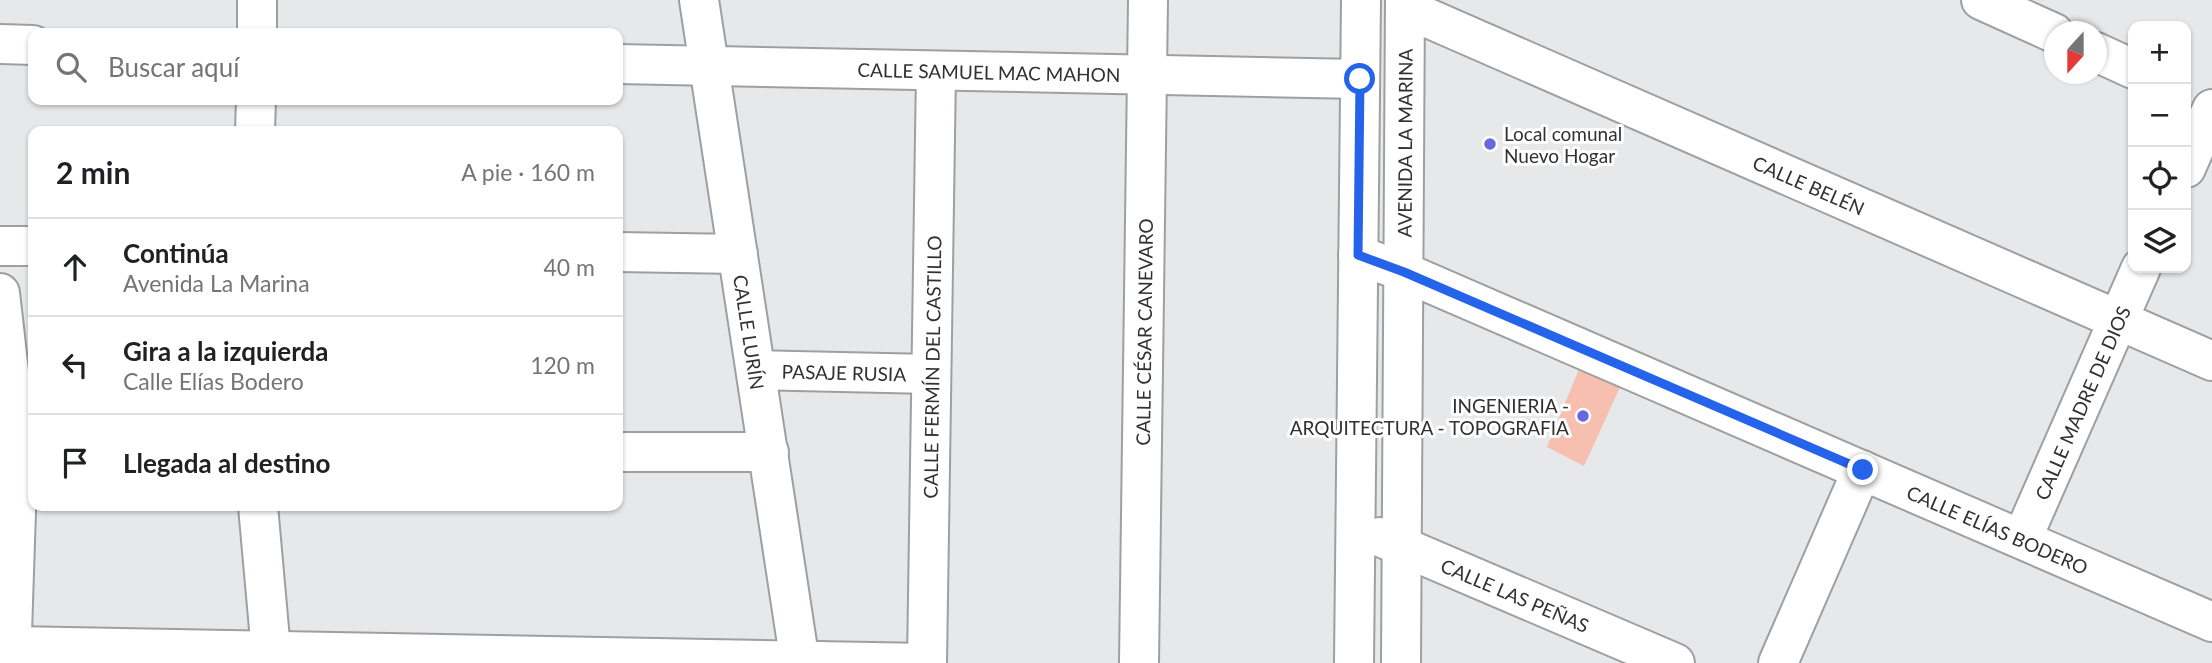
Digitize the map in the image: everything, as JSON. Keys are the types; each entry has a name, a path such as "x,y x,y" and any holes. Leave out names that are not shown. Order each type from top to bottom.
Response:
{"street":[{"path":"257,0 257,28"},
{"name":"CALLE LURÍN","path":"699,0 800,662"},
{"name":"CALLE CÉSAR CANEVARO","path":"1139,663 1148,0"},
{"path":"1354,663 1361,0"},
{"path":"1981,0 2044,28"},
{"name":"AVENIDA LA MARINA","path":"1401,663 1405,4"},
{"name":"CALLE BELÉN","path":"1405,4 2212,361"},
{"path":"0,44 28,45"},
{"path":"2107,57 2128,67"},
{"name":"CALLE SAMUEL MAC MAHON","path":"623,64 1360,79"},
{"name":"CALLE FERMÍN DEL CASTILLO","path":"927,663 936,71"},
{"path":"2191,96 2212,107 2191,156"},
{"path":"255,126 256,105"},
{"path":"0,246 28,246"},
{"path":"623,252 738,254"},
{"name":"CALLE ELÍAS BODERO","path":"1358,255 1404,272 2212,622"},
{"name":"CALLE MADRE DE DIOS","path":"2022,539 2139,273"},
{"path":"0,293 25,451 12,655 271,651 927,663"},
{"name":"PASAJE RUSIA","path":"756,370 931,374"},
{"path":"623,452 769,452"},
{"path":"1778,663 1863,470"},
{"path":"258,511 271,651"},
{"name":"CALLE LAS PEÑAS","path":"1355,527 1675,663"}],"building":[{"name":"INGENIERIA - ARQUITECTURA - TOPOGRAFIA","path":"1579,369 1621,385 1584,466 1547,447"}],"place":[{"name":"Local comunal Nuevo Hogar","path":"1490,144"},
{"name":"INGENIERIA - ARQUITECTURA - TOPOGRAFIA","path":"1583,416"}],"route":[{"path":"1360,79 1358,255 1404,272 1863,470"}]}
